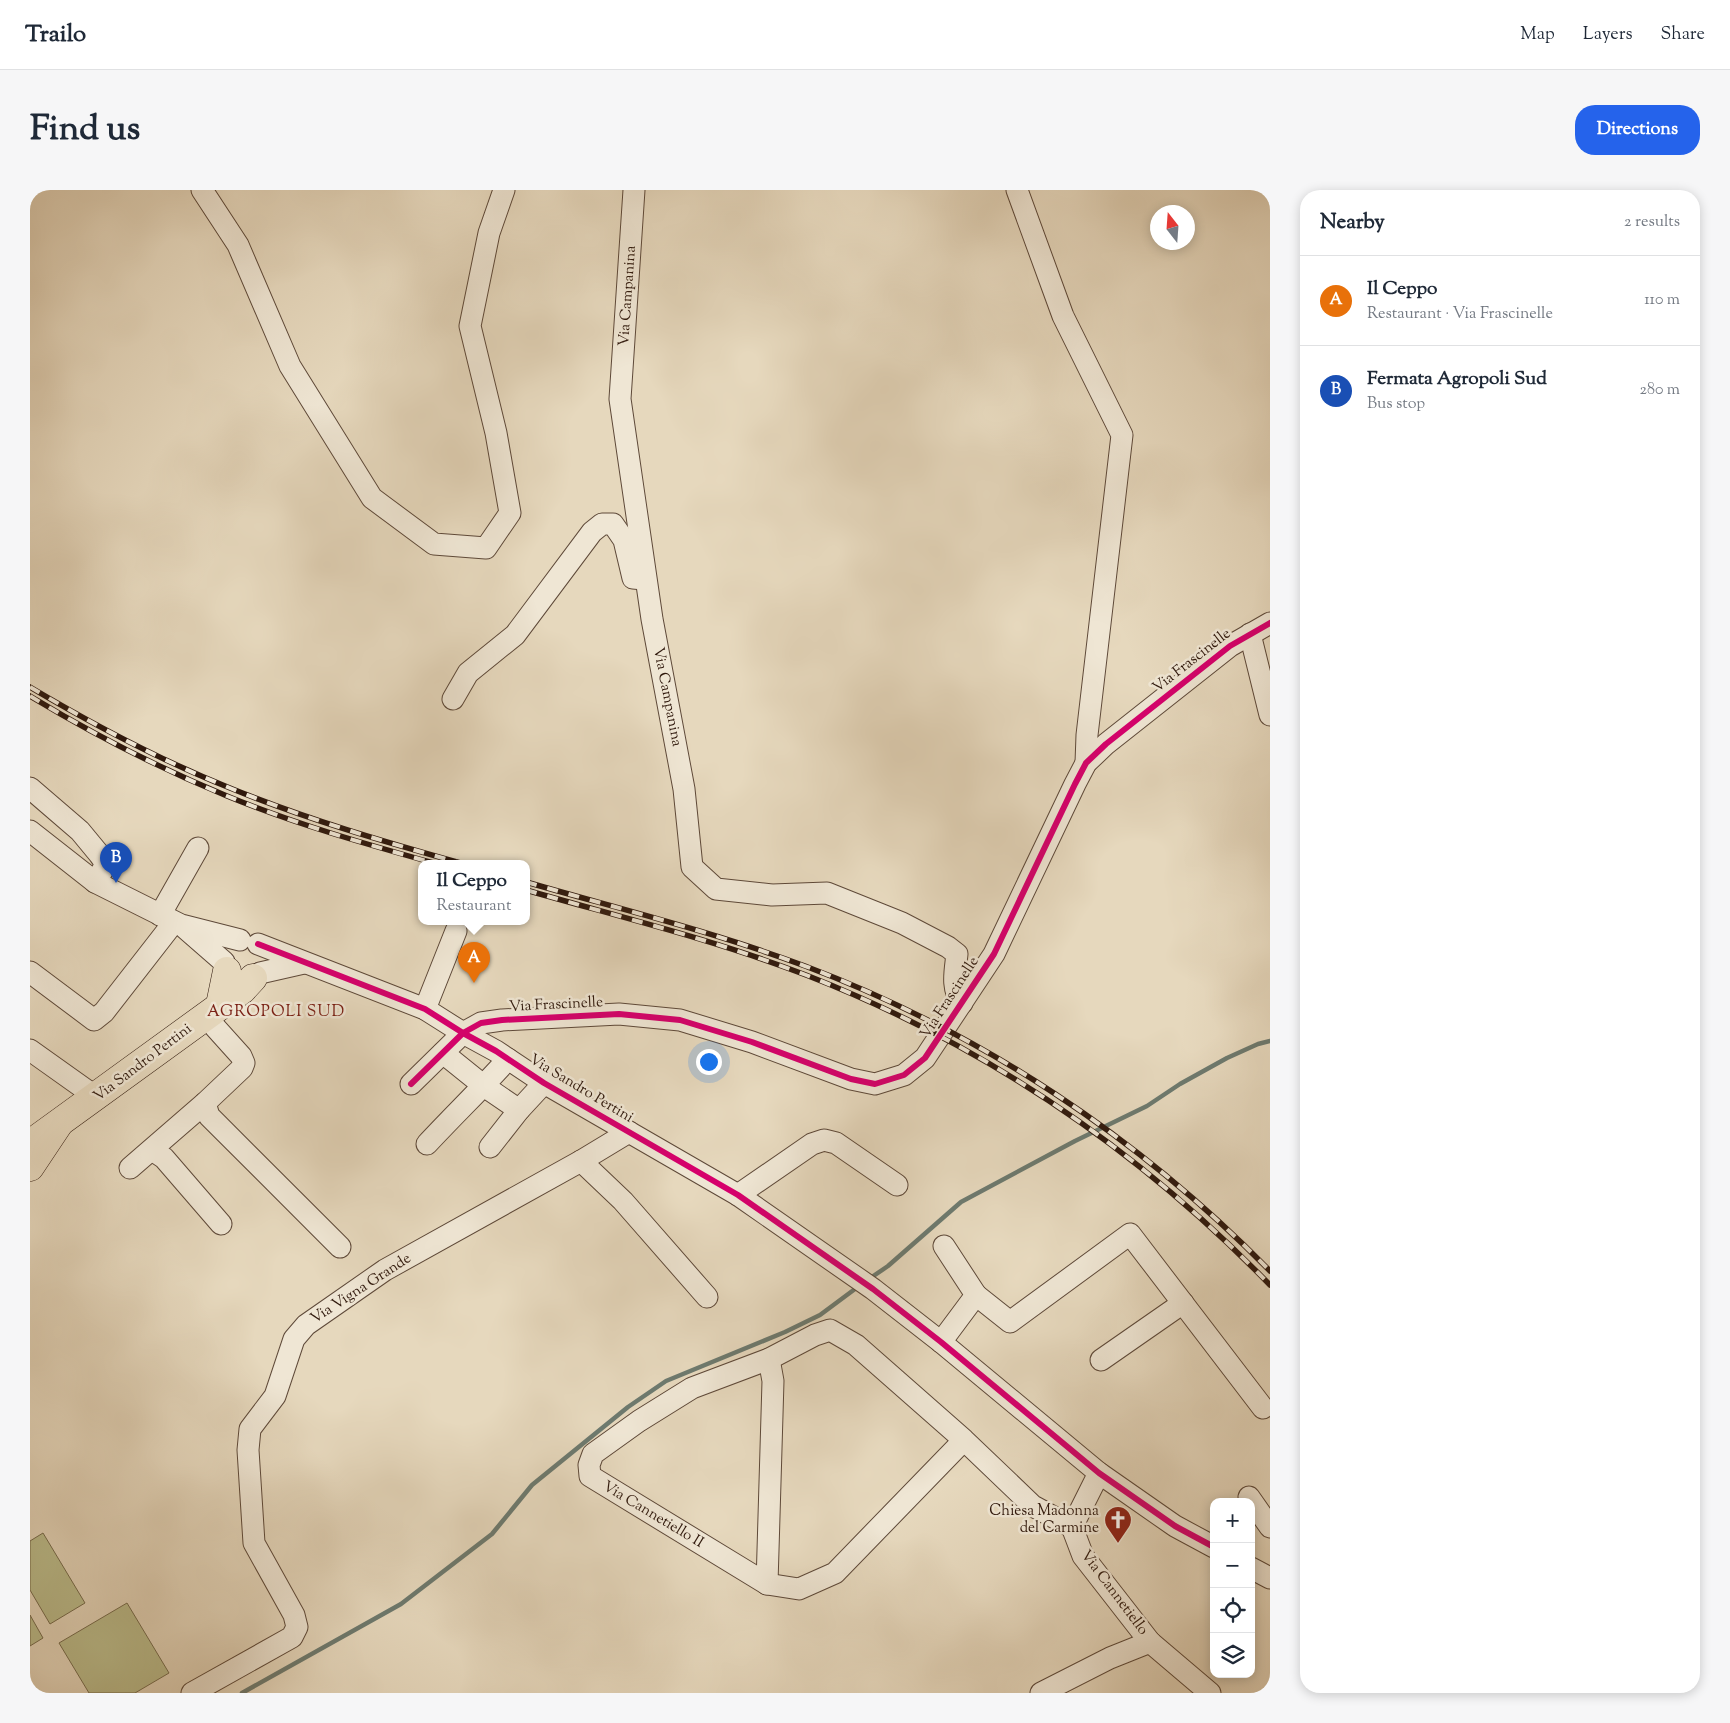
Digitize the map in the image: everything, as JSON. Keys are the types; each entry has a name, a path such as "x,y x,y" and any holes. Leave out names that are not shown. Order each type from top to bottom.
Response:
{"main road":[{"path":"212,1011 226,967"},
{"name":"Via Sandro Pertini","path":"30,1144 242,990 257,976"},
{"path":"30,1167 58,1125"}],"street":[{"path":"202,190 238,245 290,366 372,498 434,544 486,548 510,513 496,432 470,326 489,233 504,190"},
{"name":"Via Campanina","path":"634,190 620,399 652,619 684,790 692,867 716,889 772,895 827,893 902,924 948,947 957,954 954,985 956,996 962,1003"},
{"path":"1017,190 1063,316 1122,435 1087,735 1086,763"},
{"path":"453,699 468,673 515,635 592,532 602,524 613,524 624,540 633,578 646,579"},
{"name":"Via Frascinelle","path":"410,1084 443,1053 468,1036 480,1023 619,1014 680,1020 752,1042 851,1078 875,1084 904,1075 925,1058 994,954 1086,763 1230,646 1270,623"},
{"path":"1250,634 1270,715"},
{"path":"30,788 80,831 104,862 104,868 95,882"},
{"path":"51,807 30,831 95,882 172,921 226,967 231,976 242,980 304,963"},
{"path":"30,972 94,1020 104,1012 172,921 198,848"},
{"name":"Via Sandro Pertini","path":"172,921 249,942 425,1009 502,1055 544,1083 738,1195 856,1275 941,1342 1099,1473 1175,1526 1210,1546"},
{"path":"425,1009 456,931"},
{"path":"226,967 226,951 234,942 249,942 264,955 264,967 257,976"},
{"name":"Via Frascinelle","path":"425,1009 500,1022"},
{"path":"130,1168 242,1068 244,1063 241,1056 212,1011"},
{"name":"Via Frascinelle","path":"500,1022 492,1031 490,1040 502,1055"},
{"path":"30,1050 96,1097"},
{"path":"443,1053 484,1086 520,1110"},
{"path":"428,1144 465,1103 484,1086 502,1055"},
{"path":"490,1148 544,1083"},
{"path":"205,1103 209,1116 340,1247"},
{"name":"Via Vigna Grande","path":"192,1693 292,1637 297,1627 294,1615 254,1543 248,1450 250,1429 275,1396 294,1339 306,1325 385,1270 581,1161 629,1132"},
{"path":"738,1195 812,1144 824,1140 836,1143 897,1185"},
{"path":"152,1150 164,1158 221,1224"},
{"path":"581,1161 623,1201 708,1297"},
{"path":"944,1246 976,1295 1010,1322 1130,1234 1263,1408"},
{"path":"941,1342 976,1295"},
{"path":"1101,1360 1183,1303"},
{"name":"Via Cannetiello II","path":"964,1440 835,1573 799,1589 767,1584 590,1476 589,1465 593,1454 639,1421 692,1388 769,1359 815,1335 830,1330 856,1345 964,1440 1033,1506 1072,1527"},
{"path":"767,1584 773,1381 769,1359"},
{"path":"1072,1527 1099,1473"},
{"path":"1249,1497 1270,1527"},
{"name":"Via Cannetiello","path":"1072,1527 1082,1556 1150,1642 1210,1693"},
{"path":"1041,1693 1110,1658 1150,1642"}],"green space":[{"path":"43,1533 85,1603 50,1624 30,1590 30,1541"},
{"path":"127,1603 169,1673 135,1693 89,1693 59,1643"},
{"path":"30,1615 43,1638 30,1646"}],"waterway":[{"path":"869,1279 888,1266 961,1202 1075,1141 1147,1106 1180,1084 1227,1058 1258,1044 1270,1041"},
{"path":"242,1693 401,1604 492,1534 532,1485 628,1407 666,1381 785,1332 820,1315 859,1286"}],"railway":[{"path":"30,687 128,741 178,766 230,788 346,829 450,860"},
{"path":"30,696 127,750 227,796 305,825 423,860"},
{"path":"530,883 702,932 771,954 870,993 933,1023 995,1056 1054,1093 1112,1133 1220,1222 1270,1271"},
{"path":"530,891 772,962 871,1003 934,1033 996,1067 1054,1104 1111,1145 1166,1188 1219,1235 1270,1285"}],"cycle path":[{"path":"411,1084 463,1033 481,1023 502,1020 619,1014 680,1020 752,1042 851,1079 875,1084 904,1075 925,1058 994,954 1086,763 1106,744 1230,646 1270,623"},
{"path":"258,944 425,1009 496,1051 544,1083 738,1195 873,1289 941,1342 1099,1473 1175,1526 1210,1545"}],"place":[{"name":"Fermata Agropoli Sud","path":"116,883"},
{"name":"Il Ceppo","path":"474,983"},
{"name":"Chiesa Madonna del Carmine","path":"1118,1544"}],"district":[{"name":"AGROPOLI SUD","path":"276,1012"}]}
